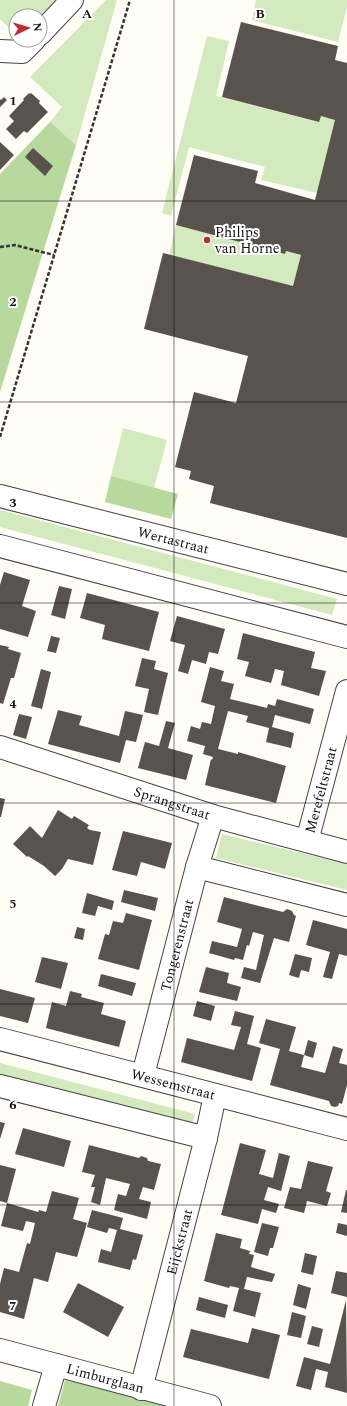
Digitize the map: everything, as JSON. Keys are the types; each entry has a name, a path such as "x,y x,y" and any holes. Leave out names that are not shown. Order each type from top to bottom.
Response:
{"street":[{"path":"48,26 72,0"},
{"path":"0,51 22,52 26,48"},
{"name":"Wertastraat","path":"0,496 347,584"},
{"path":"0,546 347,638"},
{"name":"Merefeltstraat","path":"307,841 347,691"},
{"name":"Sprangstraat","path":"0,747 214,816 347,852"},
{"name":"Tongerenstraat","path":"143,1076 197,867 214,816"},
{"path":"197,867 347,905"},
{"name":"Wessemstraat","path":"0,1039 347,1129"},
{"path":"0,1086 206,1138"},
{"name":"Eijckstraat","path":"141,1389 206,1138 215,1095"},
{"name":"Limburglaan","path":"0,1350 141,1389 210,1406"},
{"path":"44,1406 56,1365"}],"path":[{"path":"0,437 130,0"},
{"path":"0,247 15,245 54,255"}],"green space":[{"path":"0,0 56,0 48,9 8,8 8,27 0,19"},
{"path":"106,0 117,0 76,145 50,122 62,107 30,77"},
{"path":"256,0 347,0 347,7 338,42 252,20"},
{"path":"207,36 229,41 216,96 318,122 321,116 336,119 317,193 261,180 265,167 189,147 171,216 162,213"},
{"path":"50,122 76,145 0,392 0,174"},
{"path":"176,225 301,255 294,287 169,255"},
{"path":"123,428 167,440 154,488 111,476"},
{"path":"111,476 178,494 171,519 105,502"},
{"path":"0,510 337,599 332,615 0,527"},
{"path":"222,834 347,864 347,890 216,858"},
{"path":"0,1063 195,1114 189,1135 0,1086"},
{"path":"65,1380 184,1406 58,1406"},
{"path":"0,1381 32,1390 28,1406 0,1406"}],"building":[{"path":"241,22 338,46 335,60 347,63 347,538 210,503 214,486 189,479 191,471 175,467 194,392 236,403 248,356 144,329 163,253 293,286 301,255 286,251 285,254 176,225 194,155 258,171 255,183 315,200 335,120 321,116 319,122 222,97"},
{"path":"29,93 40,101 39,103 48,112 27,133 24,131 16,139 6,129 14,121 9,116"},
{"path":"4,97 7,100 0,107 0,99 1,100"},
{"path":"0,142 14,155 0,170"},
{"path":"33,148 53,166 45,176 25,157"},
{"path":"4,572 30,580 22,606 36,611 28,637 0,629 0,585"},
{"path":"59,586 72,589 65,619 51,615"},
{"path":"87,593 159,612 149,651 102,639 105,625 80,618"},
{"path":"177,616 225,629 218,654 209,652 206,664 192,660 188,674 178,671 185,645 170,641"},
{"path":"243,633 315,652 311,668 326,671 319,696 281,685 284,671 275,669 271,683 245,676 249,662 237,659"},
{"path":"51,636 60,638 56,653 47,651"},
{"path":"0,645 9,647 8,649 21,653 14,678 11,678 3,704 0,703"},
{"path":"142,658 156,661 154,669 168,673 158,715 144,712 149,689 135,686"},
{"path":"210,667 224,671 221,681 234,684 230,699 267,708 268,704 275,706 277,699 314,709 310,724 275,715 272,727 294,733 291,748 266,742 269,728 246,722 248,716 228,711 218,749 238,754 238,752 286,766 276,803 205,785 211,759 212,760 213,757 203,754 205,746 187,741 191,726 200,729 202,722 211,724 215,706 201,702"},
{"path":"41,669 51,672 42,709 31,706"},
{"path":"58,710 82,716 79,725 119,736 125,711 143,715 136,742 126,740 120,763 48,744"},
{"path":"19,714 32,717 26,739 13,735"},
{"path":"166,721 175,723 168,748 193,755 186,780 138,768 145,742 159,746"},
{"path":"0,798 5,799 1,817 0,817"},
{"path":"58,810 72,819 74,816 89,825 87,828 90,830 101,832 93,865 68,859 62,869 55,876 44,866 28,856 27,857 13,844 30,826 42,838"},
{"path":"123,831 172,843 165,869 141,862 137,876 112,870"},
{"path":"124,890 158,898 155,911 121,902"},
{"path":"87,893 114,901 112,910 98,906 95,916 82,913"},
{"path":"224,897 283,912 287,909 292,911 296,916 289,942 274,938 260,983 241,978 244,967 256,970 264,935 253,932 249,946 247,945 243,960 235,958 234,960 209,953 212,941 237,947 242,929 217,922"},
{"path":"126,913 152,920 139,970 98,959 105,934 109,935 113,921 123,923"},
{"path":"313,920 347,929 347,956 339,954 332,979 323,977 330,952 306,945"},
{"path":"77,927 85,929 83,940 74,938"},
{"path":"295,954 312,958 309,972 301,970 299,978 289,975"},
{"path":"42,957 68,963 61,989 35,982"},
{"path":"206,967 229,973 227,983 241,987 237,1001 199,992"},
{"path":"101,974 136,983 132,996 98,986"},
{"path":"0,989 35,998 28,1023 0,1016"},
{"path":"70,991 82,994 81,997 104,1003 101,1014 126,1021 119,1047 46,1028 52,1002 66,1006"},
{"path":"197,1001 215,1006 211,1021 193,1016"},
{"path":"235,1011 254,1016 247,1044 261,1048 252,1081 181,1062 187,1038 234,1050 241,1027 231,1025"},
{"path":"266,1019 296,1027 289,1051 304,1055 301,1067 325,1073 333,1046 343,1049 339,1063 347,1065 347,1085 342,1104 339,1103 338,1106 335,1107 331,1106 329,1101 270,1085 280,1049 259,1043"},
{"path":"308,1040 317,1043 313,1058 304,1055"},
{"path":"0,1122 5,1123 0,1139"},
{"path":"23,1128 71,1141 64,1167 15,1154"},
{"path":"240,1143 266,1150 259,1174 273,1178 279,1153 290,1156 281,1191 268,1187 264,1200 279,1204 276,1213 262,1209 258,1224 221,1215"},
{"path":"89,1145 139,1158 141,1156 147,1158 148,1161 161,1164 154,1190 143,1187 139,1199 151,1202 147,1219 114,1210 118,1194 126,1196 130,1184 106,1178 100,1205 91,1202 95,1187 91,1187 95,1175 82,1172"},
{"path":"308,1161 333,1167 326,1191 331,1193 327,1206 307,1201 304,1213 284,1208 290,1187 301,1189"},
{"path":"0,1165 16,1169 7,1203 0,1201"},
{"path":"347,1190 347,1213 341,1212"},
{"path":"52,1191 79,1198 73,1219 87,1223 77,1257 56,1252 48,1282 34,1278 24,1319 0,1312 0,1284 4,1268 19,1272 27,1243 30,1244 35,1223 26,1221 23,1231 1,1226 7,1203 38,1212 39,1210 46,1212"},
{"path":"92,1210 123,1218 120,1229 143,1235 136,1260 133,1259 130,1270 98,1262 101,1249 111,1252 117,1230 109,1228 107,1233 87,1227"},
{"path":"262,1223 279,1227 273,1248 270,1248 268,1256 254,1252"},
{"path":"338,1223 347,1225 347,1236 336,1233"},
{"path":"216,1233 242,1239 240,1248 250,1251 249,1254 254,1255 251,1267 275,1274 272,1282 247,1277 244,1289 261,1293 255,1317 233,1311 239,1288 230,1286 229,1288 204,1281"},
{"path":"305,1253 317,1256 313,1275 301,1272"},
{"path":"336,1271 347,1273 347,1297 331,1293"},
{"path":"78,1283 124,1307 108,1337 63,1312"},
{"path":"298,1284 311,1288 306,1309 293,1305"},
{"path":"199,1297 228,1305 225,1318 196,1310"},
{"path":"346,1300 347,1393 325,1387 328,1372 316,1369 311,1390 296,1386 304,1357 330,1364"},
{"path":"292,1312 306,1316 301,1338 287,1335"},
{"path":"312,1326 323,1329 319,1347 307,1344"},
{"path":"252,1328 280,1335 269,1379 183,1357 191,1329 248,1343"}],"place":[{"name":"Philips van Horne","path":"207,240"}]}
